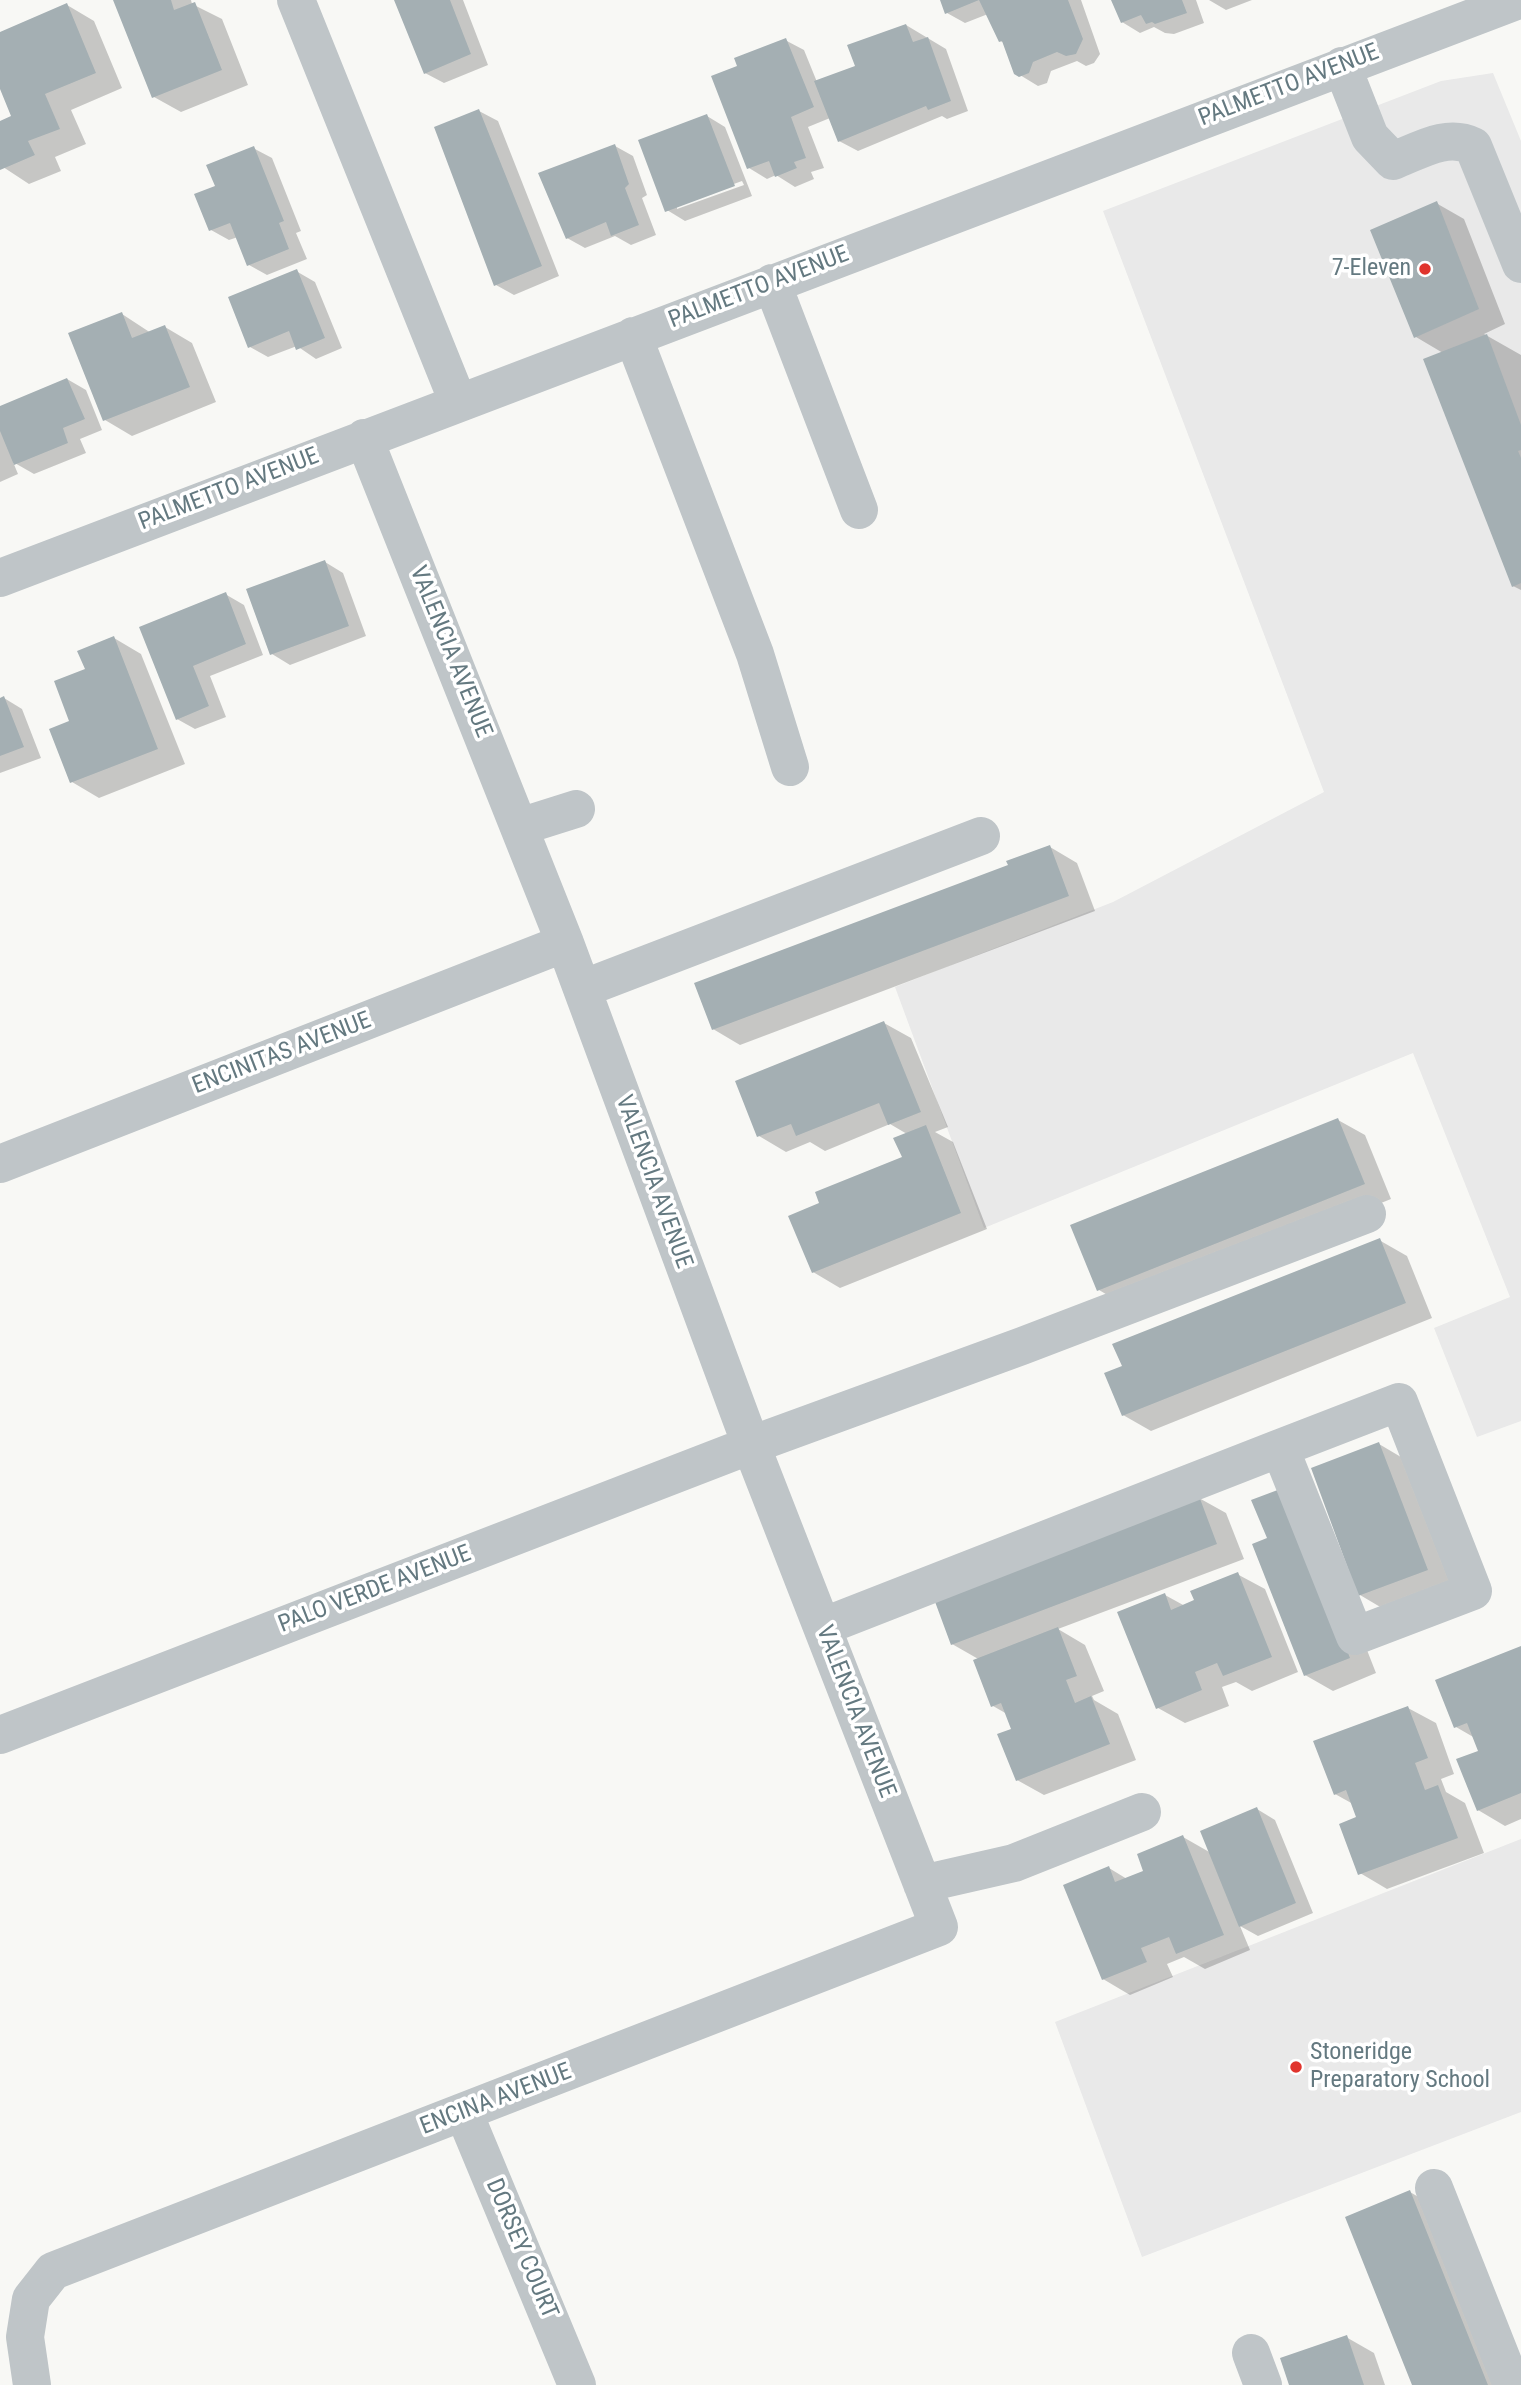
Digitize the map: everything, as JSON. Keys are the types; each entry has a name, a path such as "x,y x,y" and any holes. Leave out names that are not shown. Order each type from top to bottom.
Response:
{"street":[{"path":"296,0 458,402"},
{"name":"PALMETTO AVENUE","path":"0,578 1519,0"},
{"path":"1342,66 1370,137 1393,161 1446,140 1461,141 1473,146 1521,264"},
{"path":"772,283 859,510"},
{"path":"633,335 755,654 790,767"},
{"name":"VALENCIA AVENUE","path":"364,438 565,943 751,1445 939,1927"},
{"path":"519,827 576,808"},
{"path":"582,989 981,836"},
{"name":"ENCINITAS AVENUE","path":"0,1164 565,943"},
{"name":"PALO VERDE AVENUE","path":"0,1735 751,1445 1022,1346 1367,1214"},
{"path":"822,1628 1280,1448 1399,1402 1473,1591 1355,1636 1280,1448"},
{"path":"922,1884 1014,1863 1142,1812"},
{"name":"ENCINA AVENUE","path":"32,2385 25,2337 31,2300 53,2271 939,1927"},
{"name":"DORSEY COURT","path":"464,2113 577,2385"},
{"path":"1434,2188 1512,2385"}],"shaded area":[{"path":"1493,73 1521,141 1521,1421 1477,1437 1434,1328 1510,1297 1413,1053 984,1228 895,987 1113,902 1324,792 1103,211 1441,81"},
{"name":"Stoneridge Preparatory School","path":"1521,1839 1521,2112 1142,2257 1055,2022"}],"building":[{"path":"113,0 171,0 174,10 195,2 222,70 152,98"},
{"path":"394,0 450,0 471,54 424,74"},
{"path":"940,0 979,0 945,14"},
{"path":"979,0 1068,0 1083,39 1076,54 1066,56 1057,52 1033,62 1029,73 1019,77 1014,74 1002,41 999,42"},
{"path":"1111,0 1182,0 1187,13 1155,24 1146,24 1141,15 1121,23"},
{"path":"67,3 96,73 45,94 60,129 28,141 35,155 0,170 0,121 11,116 0,89 0,32"},
{"path":"906,24 913,42 928,37 951,101 928,110 926,106 838,142 814,81 855,66 847,45"},
{"path":"786,38 814,107 791,117 806,158 794,162 797,168 775,177 769,161 747,169 711,76 737,66 734,58"},
{"path":"479,109 542,266 494,286 434,127"},
{"path":"707,114 735,186 665,212 638,140"},
{"path":"615,144 629,184 625,188 639,225 611,236 606,222 566,239 538,173"},
{"path":"254,146 284,221 279,223 289,249 247,266 230,223 209,231 194,194 215,186 206,165"},
{"name":"7-Eleven","path":"1437,201 1479,309 1414,338 1370,230"},
{"path":"297,269 325,338 296,350 289,331 248,348 228,297"},
{"path":"122,312 132,338 165,325 190,387 103,421 68,333"},
{"path":"1487,334 1521,425 1521,450 1518,451 1521,458 1521,583 1512,587 1423,359"},
{"path":"67,378 85,419 63,428 68,443 14,465 0,431 0,406"},
{"path":"325,560 349,626 270,655 246,589"},
{"path":"226,592 246,644 193,666 209,706 176,720 139,627"},
{"path":"114,636 158,749 70,783 49,729 69,721 54,681 85,669 77,651"},
{"path":"4,696 24,747 0,756 0,698"},
{"path":"1050,845 1069,896 712,1030 694,983 1008,865 1006,861"},
{"path":"884,1021 921,1112 888,1125 879,1103 796,1136 791,1124 757,1137 735,1081"},
{"path":"1338,1118 1365,1184 1097,1291 1070,1225"},
{"path":"926,1125 961,1213 812,1273 788,1216 819,1203 815,1192 902,1157 893,1138"},
{"path":"1380,1238 1406,1303 1122,1416 1104,1373 1122,1366 1112,1344"},
{"path":"1379,1442 1428,1570 1358,1596 1311,1468"},
{"path":"1283,1488 1350,1658 1304,1676 1252,1544 1267,1538 1251,1500"},
{"path":"1199,1496 1217,1544 951,1645 934,1599"},
{"path":"1238,1572 1272,1657 1223,1676 1217,1663 1195,1672 1202,1690 1156,1709 1117,1612 1165,1593 1171,1610 1194,1600 1190,1591"},
{"path":"1058,1627 1077,1676 1066,1680 1075,1703 1091,1696 1110,1744 1016,1781 997,1734 1011,1729 1001,1703 991,1707 973,1660"},
{"path":"1521,1646 1521,1793 1477,1811 1456,1759 1478,1751 1467,1723 1454,1728 1435,1680"},
{"path":"1408,1706 1428,1758 1415,1763 1425,1790 1438,1785 1458,1838 1358,1875 1339,1824 1356,1817 1346,1790 1334,1795 1313,1741"},
{"path":"1257,1807 1296,1903 1239,1927 1200,1831"},
{"path":"1183,1835 1224,1935 1176,1954 1169,1937 1141,1948 1147,1962 1102,1980 1063,1885 1109,1866 1115,1882 1143,1871 1137,1854"},
{"path":"1410,2190 1488,2385 1412,2385 1345,2217"},
{"path":"1347,2335 1364,2385 1289,2385 1280,2358"}],"place":[{"name":"7-Eleven","path":"1425,269"},
{"name":"Stoneridge Preparatory School","path":"1296,2067"}]}
